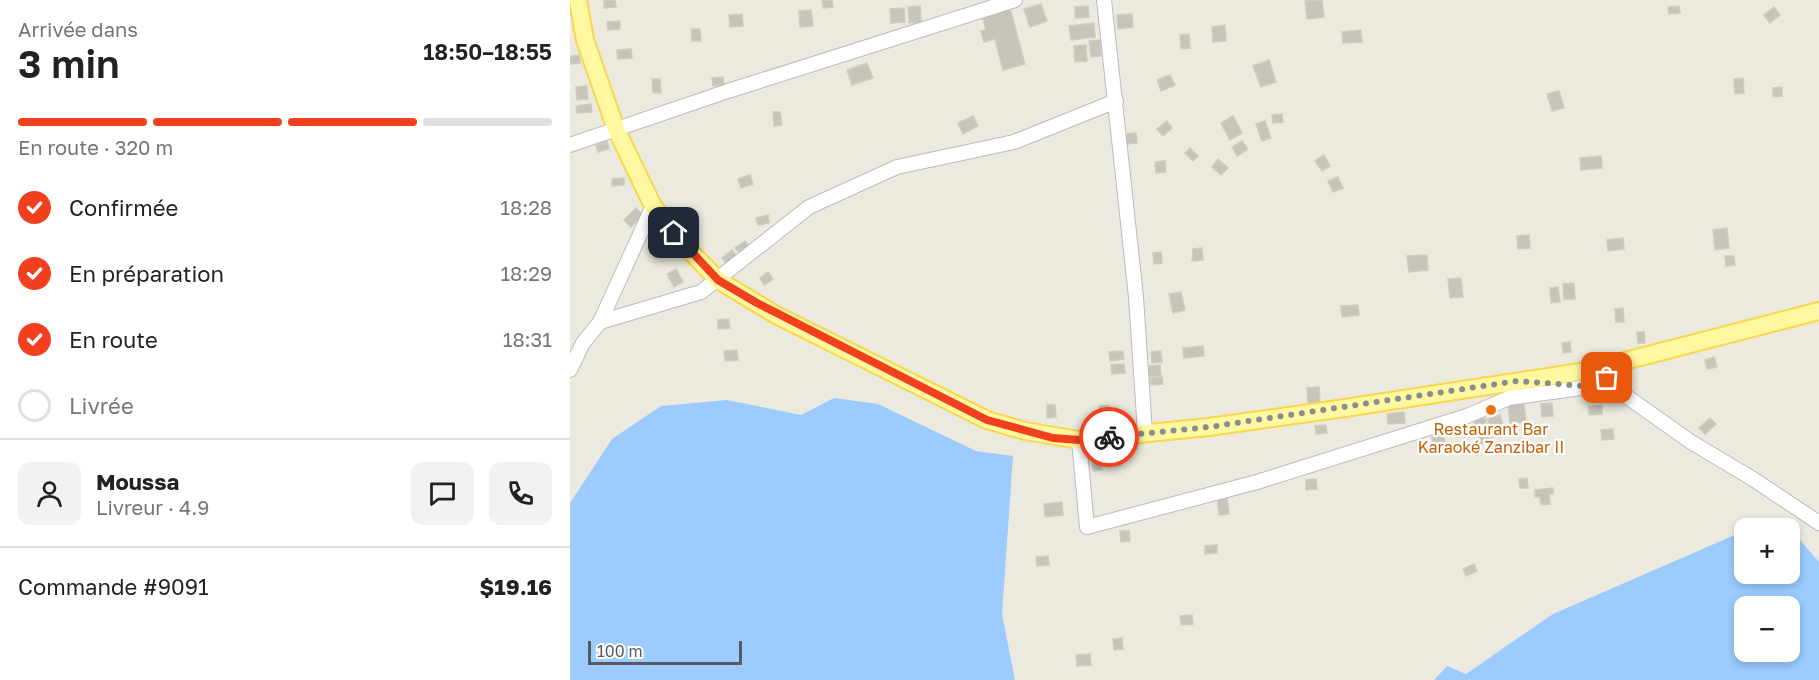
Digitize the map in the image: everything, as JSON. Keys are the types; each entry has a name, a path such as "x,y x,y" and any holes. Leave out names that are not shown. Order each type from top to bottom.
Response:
{"main road":[{"path":"578,0 585,40 616,129 653,206 685,246 718,280 776,315 987,420 1053,438 1079,440 1333,410 1586,371 1819,311"}],"street":[{"path":"570,144 1015,0"},
{"path":"1104,0 1136,297 1145,433"},
{"path":"600,322 698,294 810,206 868,180 910,163 1014,142 1116,101"},
{"path":"570,370 583,343 600,322 653,206"},
{"path":"1608,384 1607,378 1622,362"},
{"path":"1517,381 1584,386"},
{"path":"1079,440 1087,527 1257,482 1491,406 1509,398 1608,384 1692,442 1754,479 1819,523"},
{"path":"1490,385 1491,406"}],"water":[{"path":"834,398 878,404 976,451 1013,456 1002,614 1015,680 570,680 570,503 612,439 661,406 727,400 801,415"},
{"path":"1734,535 1734,584 1800,584 1800,541 1819,562 1819,680 1434,680 1447,666 1466,674 1553,614"}],"building":[{"path":"604,0 615,0 616,7 604,8"},
{"path":"822,0 832,0 833,7 823,8"},
{"path":"1322,0 1324,17 1307,19 1305,1"},
{"path":"1041,4 1047,21 1030,27 1024,9"},
{"path":"920,6 921,22 909,23 908,7"},
{"path":"1088,6 1089,17 1075,18 1075,7"},
{"path":"1679,6 1680,13 1669,14 1668,7"},
{"path":"1774,7 1780,15 1770,23 1764,15"},
{"path":"904,8 905,22 891,23 890,9"},
{"path":"1010,8 1025,64 1003,70 995,39 984,42 981,31 986,30 982,15"},
{"path":"811,10 813,26 800,27 799,11"},
{"path":"742,14 743,26 730,27 729,15"},
{"path":"1132,14 1133,27 1118,29 1117,15"},
{"path":"620,21 620,29 608,30 607,22"},
{"path":"1094,23 1095,37 1071,40 1069,26"},
{"path":"1225,25 1226,41 1213,42 1212,27"},
{"path":"691,29 700,29 701,41 692,41"},
{"path":"1361,30 1362,42 1343,43 1342,32"},
{"path":"1189,34 1190,48 1181,49 1180,35"},
{"path":"1100,40 1101,56 1091,57 1089,41"},
{"path":"1086,45 1087,61 1075,62 1074,46"},
{"path":"631,49 632,58 618,59 617,50"},
{"path":"579,55 580,63 570,64 570,56"},
{"path":"1269,60 1276,82 1261,87 1253,66"},
{"path":"867,63 873,78 852,85 847,70"},
{"path":"1170,75 1175,85 1161,91 1157,80"},
{"path":"723,77 724,85 713,86 712,78"},
{"path":"1743,78 1744,93 1735,94 1734,79"},
{"path":"652,79 660,79 661,93 653,93"},
{"path":"587,86 588,99 577,100 576,87"},
{"path":"1782,87 1782,96 1773,97 1773,88"},
{"path":"1559,91 1564,108 1552,111 1547,94"},
{"path":"591,104 592,112 577,113 576,106"},
{"path":"773,112 780,112 782,125 774,126"},
{"path":"1282,114 1283,122 1273,123 1272,115"},
{"path":"973,116 978,126 963,134 958,123"},
{"path":"1233,116 1242,133 1230,140 1221,123"},
{"path":"1167,121 1172,128 1163,136 1157,129"},
{"path":"1265,121 1271,138 1262,141 1256,124"},
{"path":"1136,133 1137,143 1125,144 1124,134"},
{"path":"607,141 609,149 598,152 596,145"},
{"path":"1242,141 1248,149 1237,156 1232,147"},
{"path":"1190,148 1198,156 1193,161 1185,153"},
{"path":"1324,155 1330,166 1322,171 1315,161"},
{"path":"1601,156 1602,168 1581,170 1580,158"},
{"path":"1218,159 1228,168 1221,175 1212,167"},
{"path":"1165,161 1166,172 1156,173 1155,162"},
{"path":"750,175 753,184 741,188 738,179"},
{"path":"1338,177 1343,188 1333,192 1328,181"},
{"path":"624,178 624,185 612,186 612,179"},
{"path":"636,208 643,215 631,227 624,220"},
{"path":"768,215 769,223 758,225 756,218"},
{"path":"1727,228 1729,248 1715,250 1713,230"},
{"path":"1529,235 1530,248 1518,249 1517,236"},
{"path":"1623,238 1624,249 1608,251 1607,240"},
{"path":"745,241 750,247 740,254 735,248"},
{"path":"1202,248 1203,260 1192,261 1193,249"},
{"path":"732,250 737,257 727,264 722,258"},
{"path":"1161,252 1162,263 1154,264 1153,253"},
{"path":"1427,255 1428,270 1409,272 1407,256"},
{"path":"1725,256 1734,256 1735,265 1726,266"},
{"path":"676,269 683,282 674,287 667,274"},
{"path":"768,272 773,279 764,285 760,278"},
{"path":"1461,278 1463,297 1450,298 1448,279"},
{"path":"1574,283 1575,299 1564,299 1563,284"},
{"path":"1558,287 1560,302 1551,303 1550,288"},
{"path":"1181,292 1185,310 1173,313 1169,294"},
{"path":"1358,305 1359,315 1342,317 1341,306"},
{"path":"1623,308 1624,322 1616,322 1615,309"},
{"path":"729,319 730,328 718,329 718,320"},
{"path":"1637,332 1644,332 1645,343 1638,343"},
{"path":"1570,342 1571,352 1563,353 1562,343"},
{"path":"1203,346 1204,356 1184,358 1183,348"},
{"path":"737,350 738,360 725,361 724,351"},
{"path":"1123,351 1124,359 1110,361 1109,352"},
{"path":"1161,351 1162,362 1152,363 1151,352"},
{"path":"1714,357 1717,367 1707,369 1705,360"},
{"path":"1124,364 1125,373 1112,374 1111,365"},
{"path":"1160,365 1161,376 1149,376 1149,366"},
{"path":"1162,377 1163,384 1151,385 1150,378"},
{"path":"1319,387 1320,403 1308,404 1307,388"},
{"path":"1608,390 1609,400 1594,401 1593,391"},
{"path":"1552,403 1553,416 1542,417 1541,404"},
{"path":"1524,404 1526,422 1510,423 1508,405"},
{"path":"1047,405 1055,405 1056,417 1047,418"},
{"path":"1109,405 1110,419 1100,419 1099,406"},
{"path":"1602,405 1602,414 1589,415 1589,407"},
{"path":"1404,412 1405,423 1388,424 1387,414"},
{"path":"1500,415 1505,430 1492,434 1487,419"},
{"path":"1485,418 1487,434 1476,435 1474,419"},
{"path":"1710,418 1716,424 1705,434 1699,428"},
{"path":"1326,425 1327,433 1316,434 1315,426"},
{"path":"1613,429 1614,439 1602,440 1601,430"},
{"path":"1444,436 1445,444 1433,445 1432,437"},
{"path":"1491,436 1492,443 1479,444 1479,437"},
{"path":"1102,462 1102,470 1093,471 1092,463"},
{"path":"1527,478 1528,488 1520,488 1519,479"},
{"path":"1316,479 1317,489 1306,490 1306,480"},
{"path":"1553,488 1553,494 1549,494 1550,504 1541,505 1540,497 1535,497 1535,490"},
{"path":"1227,496 1229,514 1219,515 1217,497"},
{"path":"1062,502 1063,515 1045,517 1044,504"},
{"path":"1120,531 1129,531 1130,541 1121,542"},
{"path":"1217,545 1217,553 1205,554 1205,546"},
{"path":"1048,556 1049,565 1037,566 1036,557"},
{"path":"1474,564 1477,571 1466,576 1463,569"},
{"path":"1192,615 1193,624 1181,625 1180,616"},
{"path":"1122,638 1123,649 1114,650 1113,639"},
{"path":"1090,654 1091,665 1077,666 1076,655"}],"way so far":[{"path":"1109,437 1209,427 1517,381 1584,386 1608,384 1607,378"}],"place":[{"name":"Restaurant Bar Karaoké Zanzibar II","path":"1491,410"}],"route":[{"path":"674,233 718,280 776,315 987,420 1053,438 1079,440 1109,437"}]}
